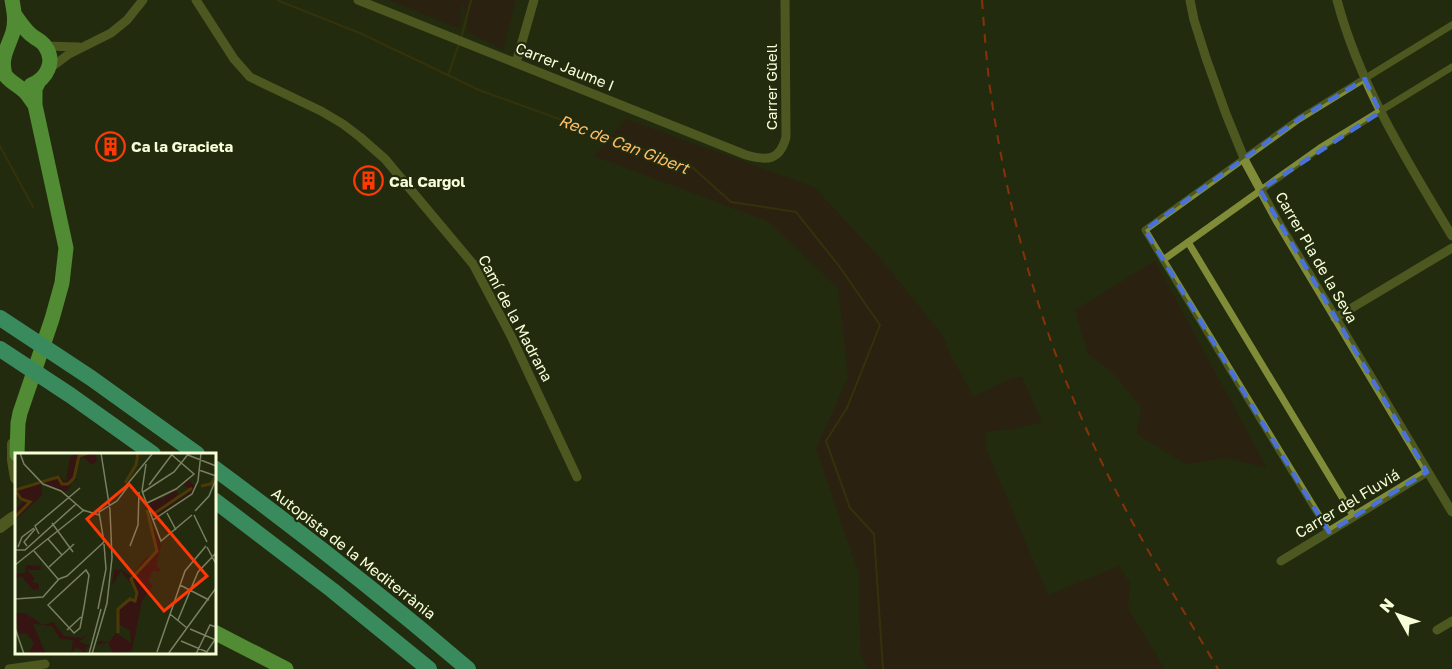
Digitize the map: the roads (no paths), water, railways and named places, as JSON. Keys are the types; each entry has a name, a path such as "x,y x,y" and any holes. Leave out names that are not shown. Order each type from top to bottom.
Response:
{"highway":[{"path":"0,318 91,378 196,453"},
{"path":"0,349 152,453"},
{"name":"Autopista de la Mediterrània","path":"216,469 308,538 468,669"},
{"path":"216,502 332,590 429,669"}],"main road":[{"path":"13,7 14,30 1,54 0,64 3,73 26,93 35,105"},
{"path":"13,7 21,24 39,41 50,60 35,88 35,105 66,248 62,283 18,423 17,453"},
{"path":"9,41 18,36 28,36 39,41"},
{"path":"15,83 29,85 43,75"},
{"path":"25,396 25,453"},
{"path":"216,633 286,669"}],"street":[{"path":"43,75 63,57 102,39 119,27 142,0"},
{"name":"Camí de la Madrana","path":"196,0 234,59 250,77 321,111 360,137 385,159 473,264 511,336 577,477"},
{"name":"Carrer Jaume I","path":"358,0 761,160"},
{"path":"516,63 534,0"},
{"name":"Carrer Güell","path":"761,160 778,154 786,137 785,0"},
{"name":"Carrer Pla de la Seva","path":"1190,0 1206,58 1244,159 1278,222 1452,512"},
{"path":"1337,0 1353,50 1380,112 1399,149 1452,236"},
{"path":"1329,532 1145,230 1299,119 1452,25"},
{"path":"39,41 82,47"},
{"path":"1163,260 1320,148 1452,67"},
{"path":"1188,242 1354,517"},
{"path":"1335,318 1452,248"},
{"path":"15,472 13,437 18,423"},
{"name":"Carrer del Fluviá","path":"1281,561 1427,472"},
{"path":"1437,630 1452,621"},
{"path":"9,669 46,667"}],"waterway":[{"name":"Rec de Can Gibert","path":"277,0 362,34 479,90 692,167 731,202 796,212 839,266 880,325 847,408 826,441 850,508 874,534 883,669"},
{"path":"461,39 471,0"},
{"path":"448,75 459,44"},
{"path":"0,146 33,207"}],"railway":[{"path":"982,0 989,81 1004,170 1013,214 1037,300 1052,343 1067,385 1099,458 1148,550 1218,669"}],"place":[{"name":"Ca la Gracieta","path":"110,146"},
{"name":"Cal Cargol","path":"368,181"}]}
